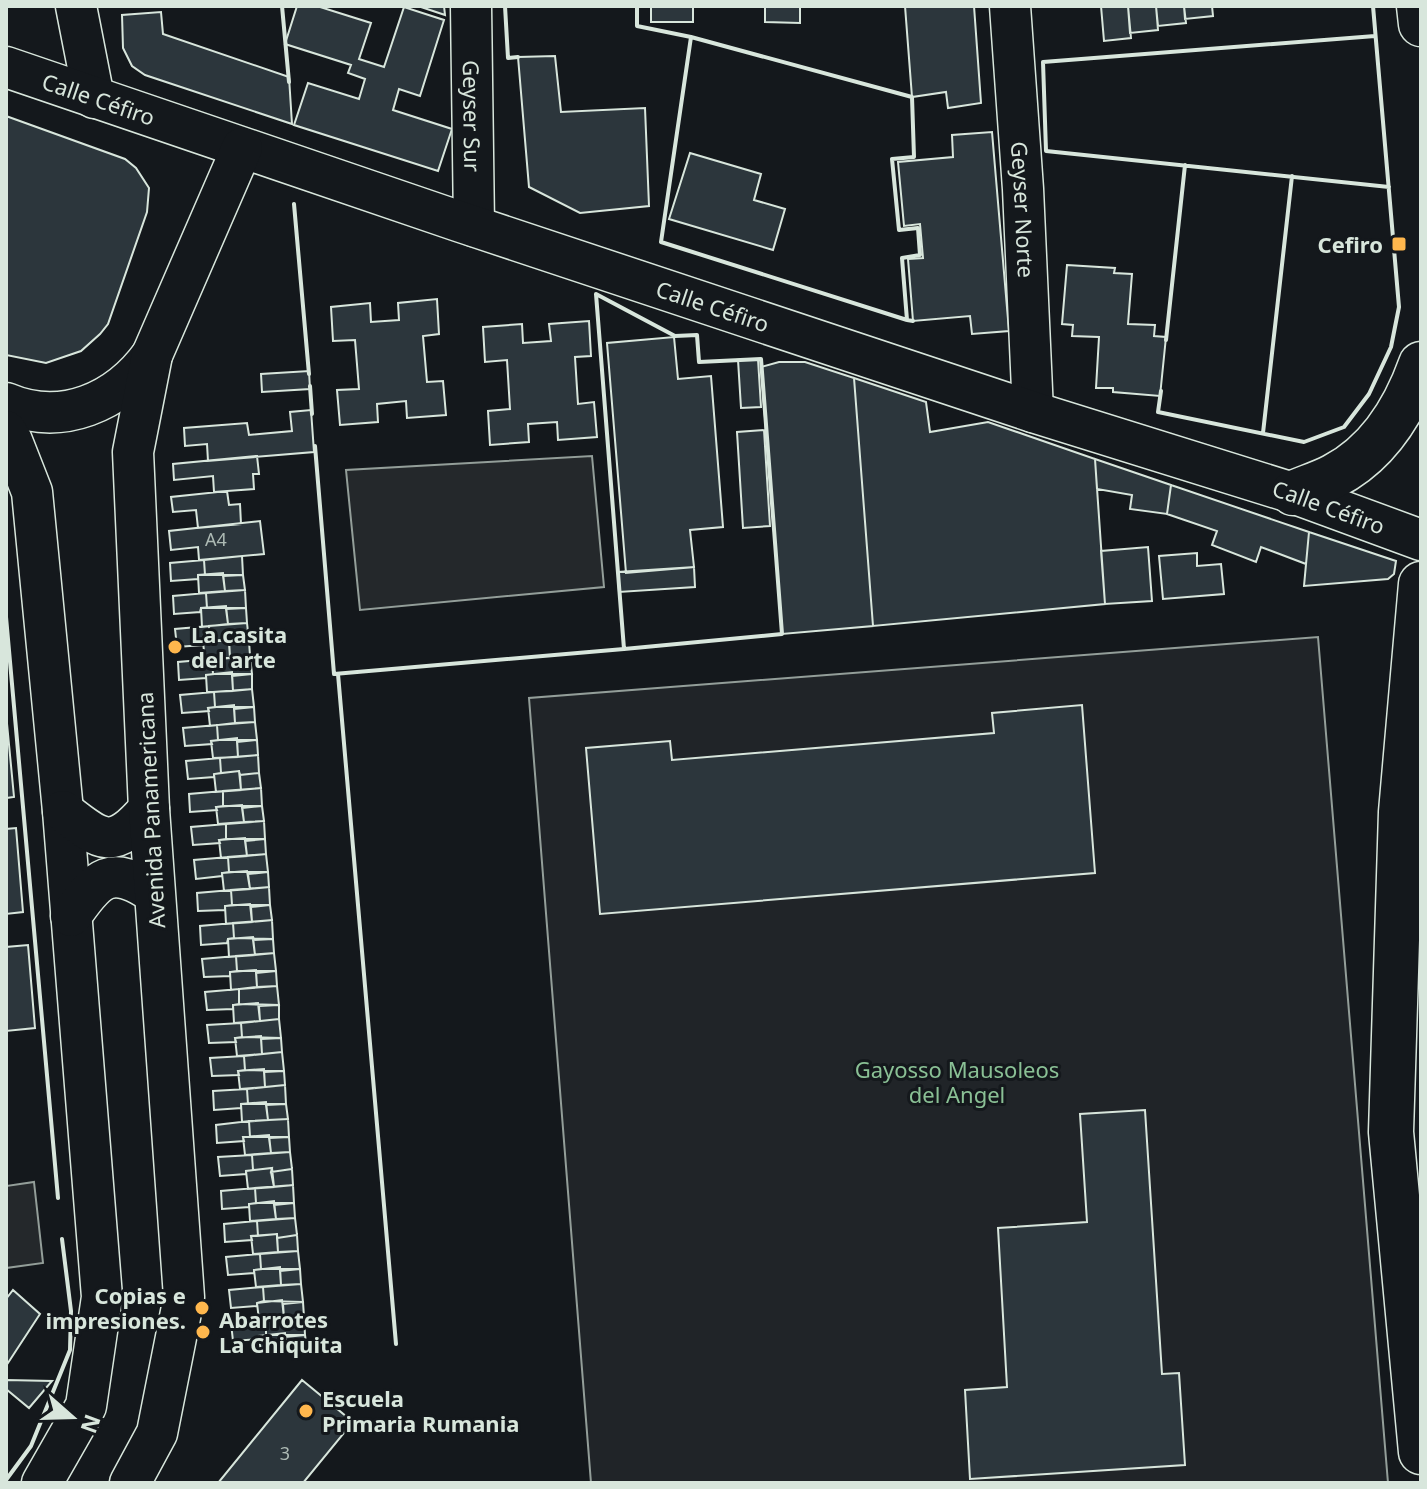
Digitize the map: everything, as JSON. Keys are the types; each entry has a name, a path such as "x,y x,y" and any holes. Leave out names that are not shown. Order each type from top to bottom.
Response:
{"main road":[{"path":"1419,6 1421,24"},
{"path":"1293,493 1336,475 1367,452 1393,422 1411,393 1421,364"},
{"path":"1421,584 1401,812 1391,1132 1421,1452"}],"street":[{"path":"76,6 94,98"},
{"name":"Geyser Sur","path":"471,6 474,226"},
{"name":"Geyser Norte","path":"1010,6 1023,189 1033,412"},
{"name":"Calle Céfiro","path":"6,67 1033,412 1293,493 1421,540"},
{"name":"Avenida Panamericana","path":"130,1483 157,1433 184,1297 154,893 133,452 152,355 242,148"},
{"path":"6,403 30,411 50,412 91,406 126,385 152,355"},
{"path":"6,431 32,492 63,811 102,1297 86,1406 42,1483"},
{"path":"63,811 87,830 100,836 118,837 131,830 149,809"},
{"path":"71,916 90,889 105,879 119,877 135,881 154,893"}],"green space":[{"name":"Gayosso Mausoleos del Angel","path":"1318,637 1388,1483 591,1483 529,698"}],"shaded area":[{"path":"592,456 604,587 360,610 346,470"},
{"path":"34,1182 43,1263 6,1268 6,1186"}],"building":[{"path":"297,6 317,6 371,23 359,59 384,67 404,7 444,20 420,96 399,89 393,110 452,129 438,171 294,125 308,83 359,99 365,79 348,73 351,65 285,44"},
{"path":"418,6 444,6 445,15"},
{"path":"651,6 693,6 693,22 651,22"},
{"path":"765,6 800,6 800,23 765,22"},
{"path":"905,6 974,6 981,103 948,108 946,92 912,97"},
{"path":"1101,6 1128,6 1131,38 1104,41"},
{"path":"1128,6 1156,6 1158,30 1130,33"},
{"path":"1156,6 1184,6 1186,23 1158,26"},
{"path":"1184,6 1212,6 1213,16 1185,19"},
{"path":"161,12 163,34 289,77 292,124 145,75 132,66 123,48 122,15"},
{"path":"555,56 561,112 645,108 649,206 580,213 529,187 518,57"},
{"path":"6,116 125,159 136,168 149,188 147,212 108,324 81,351 46,363 6,355"},
{"path":"992,132 1009,331 972,334 970,316 913,321 908,259 923,258 920,224 904,226 898,162 953,157 952,135"},
{"path":"690,153 761,174 754,200 785,209 773,250 669,219"},
{"path":"1067,265 1115,268 1114,273 1132,274 1128,324 1155,325 1154,336 1166,337 1160,396 1096,388 1099,337 1072,336 1073,325 1062,324"},
{"path":"437,299 439,334 423,336 427,382 443,381 446,415 407,418 406,401 377,404 378,422 340,425 337,390 359,389 355,340 333,341 331,307 370,303 371,322 399,320 398,303"},
{"path":"589,321 591,356 575,357 578,404 594,402 597,437 558,440 557,422 528,424 529,442 490,445 488,411 510,409 507,360 485,362 483,327 522,324 523,343 551,341 549,324"},
{"path":"674,337 678,379 711,376 723,527 690,530 694,567 626,573 607,343"},
{"path":"758,359 761,407 741,408 738,360"},
{"path":"779,362 805,362 854,378 873,626 782,634 761,367"},
{"path":"309,371 310,389 262,392 261,374"},
{"path":"854,378 926,402 930,432 988,422 1095,459 1105,604 873,626"},
{"path":"311,410 314,452 208,461 207,444 185,446 184,428 247,423 249,435 292,431 290,412"},
{"path":"764,430 770,526 743,528 737,432"},
{"path":"257,456 259,474 253,474 254,489 214,492 213,476 174,480 173,464"},
{"path":"1095,459 1171,485 1167,514 1130,509 1132,495 1097,489"},
{"path":"1171,485 1309,532 1306,564 1261,547 1256,562 1212,545 1217,531 1167,514"},
{"path":"227,491 229,505 240,504 241,524 198,528 196,510 173,512 171,497"},
{"path":"260,521 264,554 199,560 198,547 171,550 169,531"},
{"path":"1309,532 1396,561 1394,574 1388,579 1304,586"},
{"path":"1148,547 1152,601 1105,604 1101,551"},
{"path":"1197,553 1197,566 1221,564 1224,594 1163,599 1159,556"},
{"path":"242,556 243,575 205,575 204,560"},
{"path":"204,560 205,575 198,575 198,579 171,581 170,563"},
{"path":"694,567 695,587 619,592 618,572"},
{"path":"223,573 225,591 199,593 198,575"},
{"path":"243,575 245,590 225,591 223,576"},
{"path":"245,590 246,608 207,608 206,593"},
{"path":"206,593 207,608 201,608 200,612 174,614 173,596"},
{"path":"226,606 228,624 202,627 201,608"},
{"path":"246,608 247,623 228,624 226,609"},
{"path":"247,623 249,641 210,641 209,626"},
{"path":"209,626 210,641 203,642 203,645 177,647 175,629"},
{"path":"229,639 230,658 205,660 203,642"},
{"path":"249,641 250,656 230,658 229,643"},
{"path":"250,656 252,674 213,674 212,659"},
{"path":"212,659 213,674 206,675 206,678 179,680 178,662"},
{"path":"232,672 233,691 207,692 206,675"},
{"path":"252,674 252,689 233,691 232,676"},
{"path":"252,689 254,707 215,707 214,692"},
{"path":"214,692 215,707 208,708 209,711 182,713 180,695"},
{"path":"234,705 235,723 210,726 208,708"},
{"path":"1082,705 1095,873 600,914 586,748 670,741 672,760 994,733 992,713"},
{"path":"254,707 255,722 235,723 234,709"},
{"path":"6,713 14,797 6,798"},
{"path":"255,722 257,740 218,740 217,725"},
{"path":"217,725 218,740 211,741 212,744 185,746 183,728"},
{"path":"237,738 238,757 213,758 211,741"},
{"path":"257,740 258,755 238,757 237,742"},
{"path":"258,755 259,773 221,773 220,758"},
{"path":"220,758 221,773 214,774 214,777 188,779 186,761"},
{"path":"239,771 241,790 216,792 214,774"},
{"path":"259,773 261,788 241,790 240,775"},
{"path":"261,788 262,806 223,806 223,791"},
{"path":"223,791 223,806 216,807 217,810 190,812 189,794"},
{"path":"242,805 244,822 218,824 216,807"},
{"path":"262,806 264,821 244,822 242,808"},
{"path":"264,821 265,839 226,839 226,824"},
{"path":"226,824 226,839 219,840 220,843 193,845 191,827"},
{"path":"16,828 23,912 6,914 6,829"},
{"path":"245,838 247,856 221,858 219,840"},
{"path":"265,839 266,854 247,856 245,841"},
{"path":"266,854 268,872 229,872 228,857"},
{"path":"228,857 229,872 222,873 222,876 196,879 194,860"},
{"path":"247,871 250,889 224,891 222,873"},
{"path":"268,872 269,887 250,889 248,874"},
{"path":"269,887 270,905 232,905 231,890"},
{"path":"231,890 232,905 225,906 225,910 198,911 197,893"},
{"path":"250,904 252,922 226,924 225,906"},
{"path":"270,905 272,920 252,922 251,907"},
{"path":"272,920 273,939 234,938 233,923"},
{"path":"233,923 234,938 228,939 227,943 201,945 200,926"},
{"path":"253,937 255,955 229,957 228,939"},
{"path":"273,939 274,953 255,955 253,940"},
{"path":"28,945 35,1028 6,1031 6,947"},
{"path":"274,953 276,971 237,971 236,956"},
{"path":"236,956 237,971 230,972 230,976 204,977 202,959"},
{"path":"256,970 257,987 231,990 230,972"},
{"path":"276,971 277,986 257,987 256,973"},
{"path":"277,986 279,1005 239,1004 239,989"},
{"path":"239,989 239,1004 233,1005 233,1009 207,1010 205,992"},
{"path":"258,1003 260,1021 234,1023 233,1005"},
{"path":"279,1005 279,1019 260,1021 259,1006"},
{"path":"279,1019 281,1038 242,1037 241,1023"},
{"path":"241,1023 242,1037 235,1038 236,1042 209,1043 207,1025"},
{"path":"261,1036 262,1054 237,1056 235,1038"},
{"path":"281,1038 282,1052 262,1054 261,1039"},
{"path":"282,1052 284,1071 245,1070 244,1056"},
{"path":"244,1056 245,1070 238,1071 239,1075 212,1076 210,1058"},
{"path":"264,1069 265,1087 240,1089 238,1071"},
{"path":"284,1071 285,1085 265,1087 264,1072"},
{"path":"285,1085 286,1104 248,1104 247,1089"},
{"path":"247,1089 248,1104 241,1104 241,1108 214,1110 213,1091"},
{"path":"266,1102 268,1120 242,1122 241,1104"},
{"path":"286,1104 288,1119 268,1120 266,1105"},
{"path":"1145,1110 1162,1374 1179,1373 1185,1465 970,1479 965,1390 1007,1387 998,1228 1087,1222 1080,1114"},
{"path":"288,1119 289,1137 250,1137 249,1121"},
{"path":"249,1121 250,1137 243,1137 244,1141 217,1143 216,1125"},
{"path":"269,1135 271,1153 245,1155 243,1137"},
{"path":"289,1137 290,1152 271,1153 269,1138"},
{"path":"290,1152 292,1169 271,1172 272,1168 253,1170 252,1155"},
{"path":"252,1155 253,1170 246,1171 246,1174 220,1176 218,1157"},
{"path":"272,1168 274,1187 248,1189 246,1171"},
{"path":"292,1169 293,1185 274,1187 271,1172"},
{"path":"293,1185 294,1203 256,1203 255,1188"},
{"path":"255,1188 256,1203 249,1204 249,1207 222,1209 221,1191"},
{"path":"274,1201 276,1219 250,1221 249,1204"},
{"path":"294,1203 295,1218 276,1219 274,1205"},
{"path":"295,1218 297,1235 277,1238 277,1234 258,1236 257,1221"},
{"path":"257,1221 258,1236 251,1236 252,1240 225,1242 224,1224"},
{"path":"277,1234 278,1252 253,1254 251,1236"},
{"path":"297,1235 298,1251 278,1252 277,1238"},
{"path":"298,1251 300,1269 261,1269 260,1254"},
{"path":"260,1254 261,1269 254,1270 254,1273 228,1275 226,1257"},
{"path":"280,1267 281,1285 256,1287 254,1270"},
{"path":"300,1269 301,1284 281,1285 280,1271"},
{"path":"301,1284 303,1302 264,1301 263,1287"},
{"path":"263,1287 264,1301 257,1303 257,1306 231,1308 229,1290"},
{"path":"13,1290 40,1314 6,1366 6,1299"},
{"path":"282,1300 284,1318 259,1320 257,1303"},
{"path":"303,1302 304,1317 284,1318 283,1304"},
{"path":"304,1317 305,1335 266,1335 266,1320"},
{"path":"266,1320 266,1335 259,1336 260,1339 233,1341 231,1323"},
{"path":"285,1333 287,1351 261,1353 259,1336"},
{"path":"305,1335 307,1350 287,1351 285,1337"},
{"path":"6,1380 52,1381 29,1408 6,1389"},
{"path":"302,1380 353,1422 303,1483 218,1483"}],"wall":[{"path":"282,6 289,82"},
{"path":"505,6 508,58 518,57"},
{"path":"637,6 637,26 691,37"},
{"path":"1161,391 1158,412 1304,442 1344,427 1369,394 1391,347 1399,307 1373,6"},
{"path":"1375,36 1043,62 1046,151 1389,187"},
{"path":"907,320 902,258 920,255 918,228 899,230 892,159 914,157 912,97 691,37 661,242 907,320 913,321"},
{"path":"1166,340 1185,165"},
{"path":"1263,433 1292,176"},
{"path":"294,204 309,374"},
{"path":"596,294 675,336 697,335 699,362 761,359 782,634 624,649 596,294"},
{"path":"310,386 312,414"},
{"path":"315,446 334,674 624,649"},
{"path":"6,617 58,1198"},
{"path":"338,674 396,1344"},
{"path":"6,1480 31,1446 70,1350 71,1311 62,1239"}],"place":[{"name":"Cefiro","path":"1399,244"},
{"name":"La casita del arte","path":"175,647"},
{"name":"Copias e impresiones.","path":"202,1308"},
{"name":"Abarrotes La Chiquita","path":"203,1332"},
{"name":"Escuela Primaria Rumania","path":"306,1411"}]}
